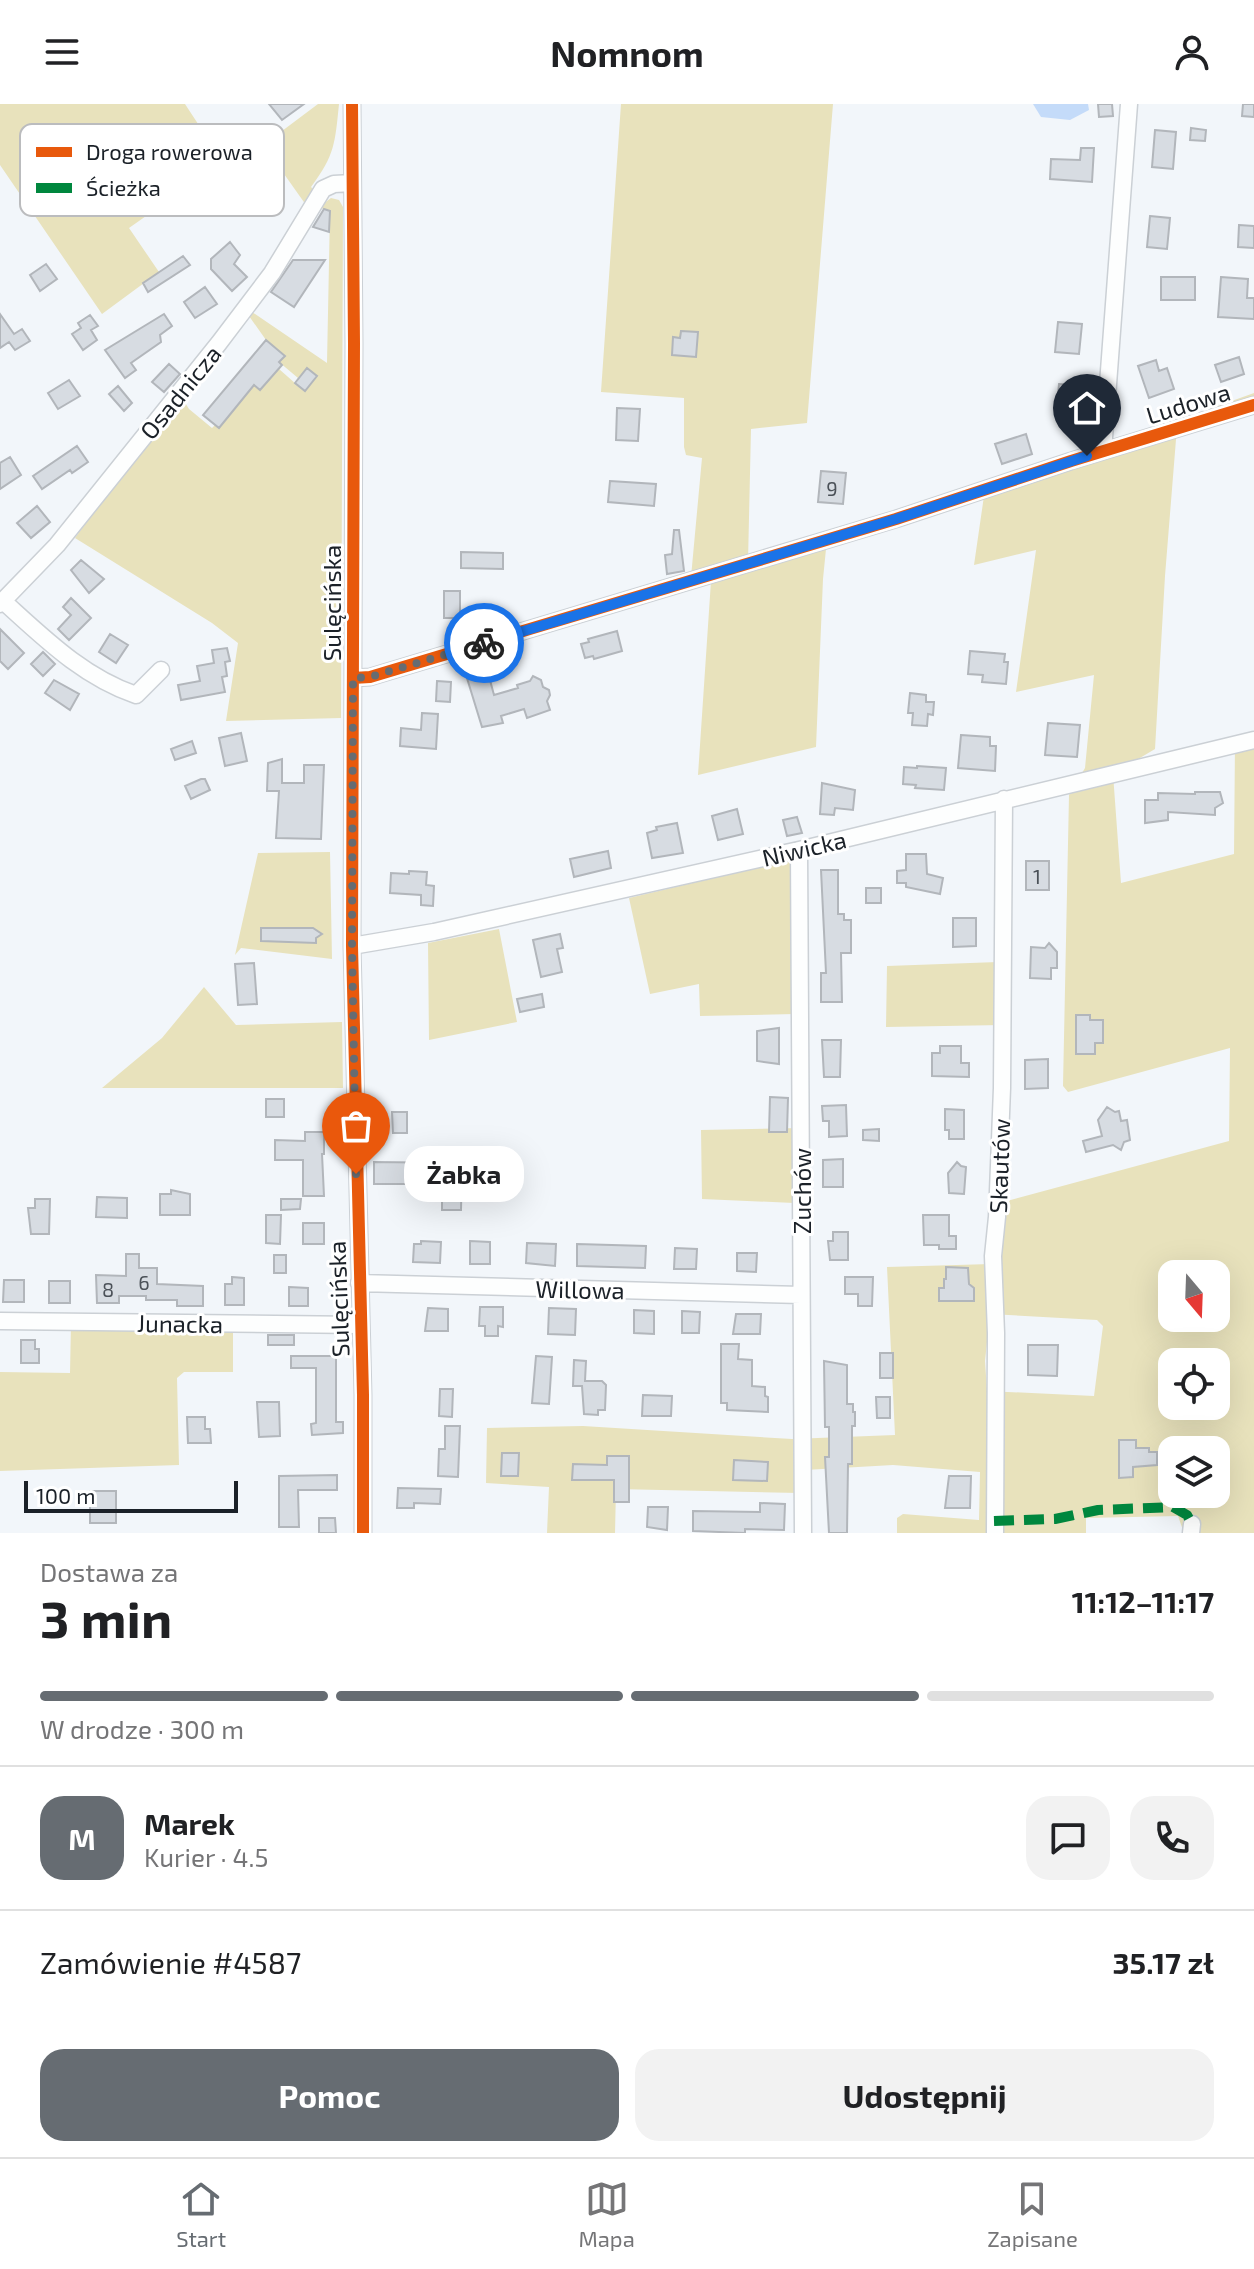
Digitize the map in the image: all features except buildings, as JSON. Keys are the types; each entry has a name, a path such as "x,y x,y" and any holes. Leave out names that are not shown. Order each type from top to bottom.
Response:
{"street":[{"name":"Sulęcińska","path":"352,104 352,946 363,1533"},
{"path":"1103,451 1129,104"},
{"name":"Osadnicza","path":"2,602 57,545 219,343 272,273 323,189 334,184 352,183"},
{"name":"Ludowa","path":"353,678 370,677 626,602 1254,405"},
{"path":"2,602 58,651 108,686 136,695 161,670"},
{"name":"Niwicka","path":"352,946 434,932 799,850 1254,740"},
{"name":"Skautów","path":"995,1533 996,1333 993,1256 1002,1088 1004,799"},
{"name":"Zuchów","path":"799,850 803,1533"},
{"name":"Willowa","path":"359,1283 801,1295"},
{"name":"Junacka","path":"0,1321 361,1325"}],"shaded area":[{"path":"0,104 185,104 198,124 20,124 20,194 0,165"},
{"path":"318,104 339,104 332,148 311,187 314,190 306,205 284,174 284,130"},
{"path":"621,104 833,104 807,423 751,429 748,562 827,539 816,747 698,775 711,581 691,577 702,458 686,455 684,398 601,392"},
{"path":"331,198 339,200 343,207 341,718 226,721 238,643 212,623 75,538 126,467 182,398 189,409 212,428 215,425 219,428 254,385 260,390 279,369 304,391 316,376 307,368 298,378 279,362 284,355 266,340 249,316 252,312 327,363 330,212 319,207"},
{"path":"35,216 146,216 129,228 159,272 102,314"},
{"path":"1254,393 1254,402 1177,427 1155,749 1113,774 1121,883 1234,854 1235,743 1254,739 1254,1533 1184,1533 1178,1516 1086,1518 1086,1533 897,1533 897,1518 903,1514 979,1520 980,1472 893,1465 805,1470 799,1493 616,1489 615,1533 547,1533 549,1487 486,1483 487,1428 583,1426 792,1439 895,1435 887,1267 991,1264 992,1205 1229,1141 1230,1048 1068,1092 1063,1086 1069,795 1085,768 1094,675 1016,692 1036,550 974,565 985,489","holes":["990,1314 1097,1320 1103,1326 1094,1396 987,1391 985,1361"]},
{"path":"330,852 332,959 241,948 235,955 258,853"},
{"path":"793,859 795,1014 700,1016 699,984 650,994 629,898"},
{"path":"499,929 517,1022 429,1040 428,943"},
{"path":"998,962 1003,1025 886,1027 887,966"},
{"path":"204,987 236,1025 342,1022 343,1088 102,1088 162,1038"},
{"path":"800,1128 794,1203 702,1199 701,1130"},
{"path":"71,1323 233,1329 233,1372 184,1372 177,1378 179,1465 0,1471 0,1372 70,1373"}],"water":[{"path":"1033,104 1088,104 1089,110 1070,120 1041,117"}],"marked path":[{"path":"994,1521 1055,1519 1098,1510 1173,1507 1187,1515 1192,1524"}],"cycle path":[{"path":"352,104 352,946 363,1395 363,1533"},
{"path":"353,678 370,677 896,519 1254,405"}],"way so far":[{"path":"356,1174 352,946 353,678 370,677 484,643"}],"place":[{"name":"Żabka","path":"356,1174"}],"route":[{"path":"484,643 896,519 1087,456"}]}
